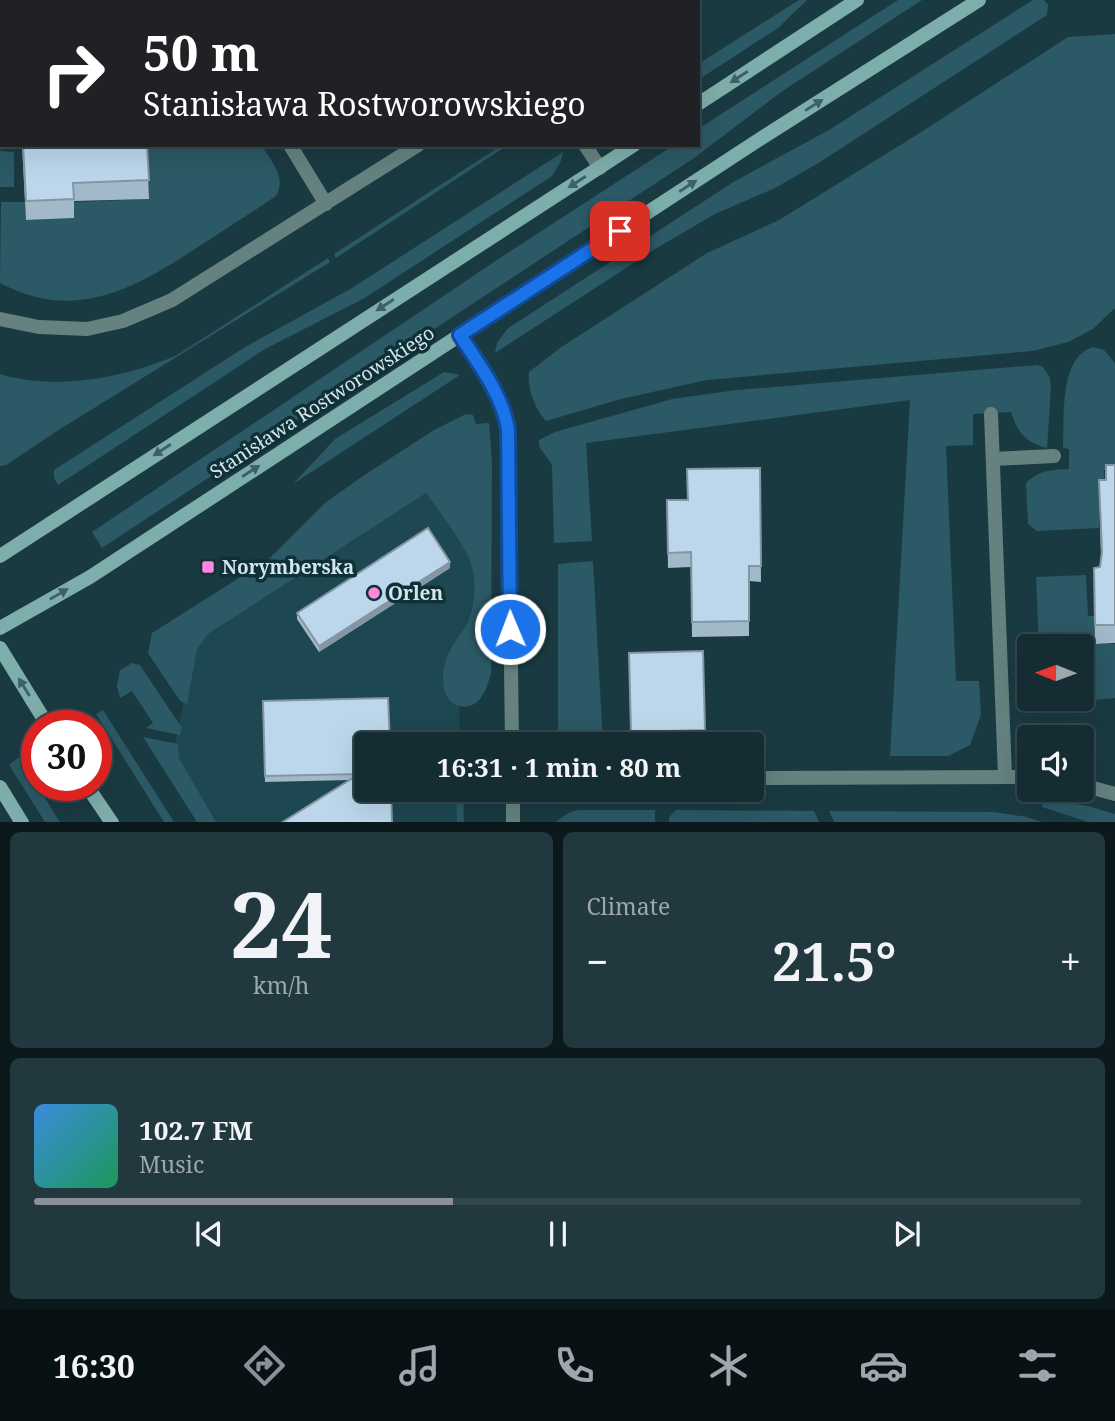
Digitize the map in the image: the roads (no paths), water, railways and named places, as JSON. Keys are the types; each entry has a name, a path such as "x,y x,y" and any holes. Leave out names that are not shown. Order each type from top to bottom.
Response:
{"main road":[{"path":"700,103 858,0"},
{"name":"Stanisława Rostworowskiego","path":"0,628 90,577 757,141 979,0"},
{"path":"0,556 631,147"},
{"path":"0,649 38,710"},
{"path":"0,787 22,822"},
{"path":"97,801 111,822"}],"street":[{"path":"291,147 326,204"},
{"path":"0,318 40,327 86,329 123,321 172,300 415,147"},
{"path":"586,147 600,168"},
{"path":"460,335 497,394 508,429 512,732"},
{"path":"991,414 1005,776"},
{"path":"993,459 1054,456"},
{"path":"764,778 1017,776"},
{"path":"1094,788 1115,794"},
{"path":"513,802 513,822"}],"place":[{"name":"Norymberska","path":"208,567"},
{"name":"Orlen","path":"374,593"}]}
